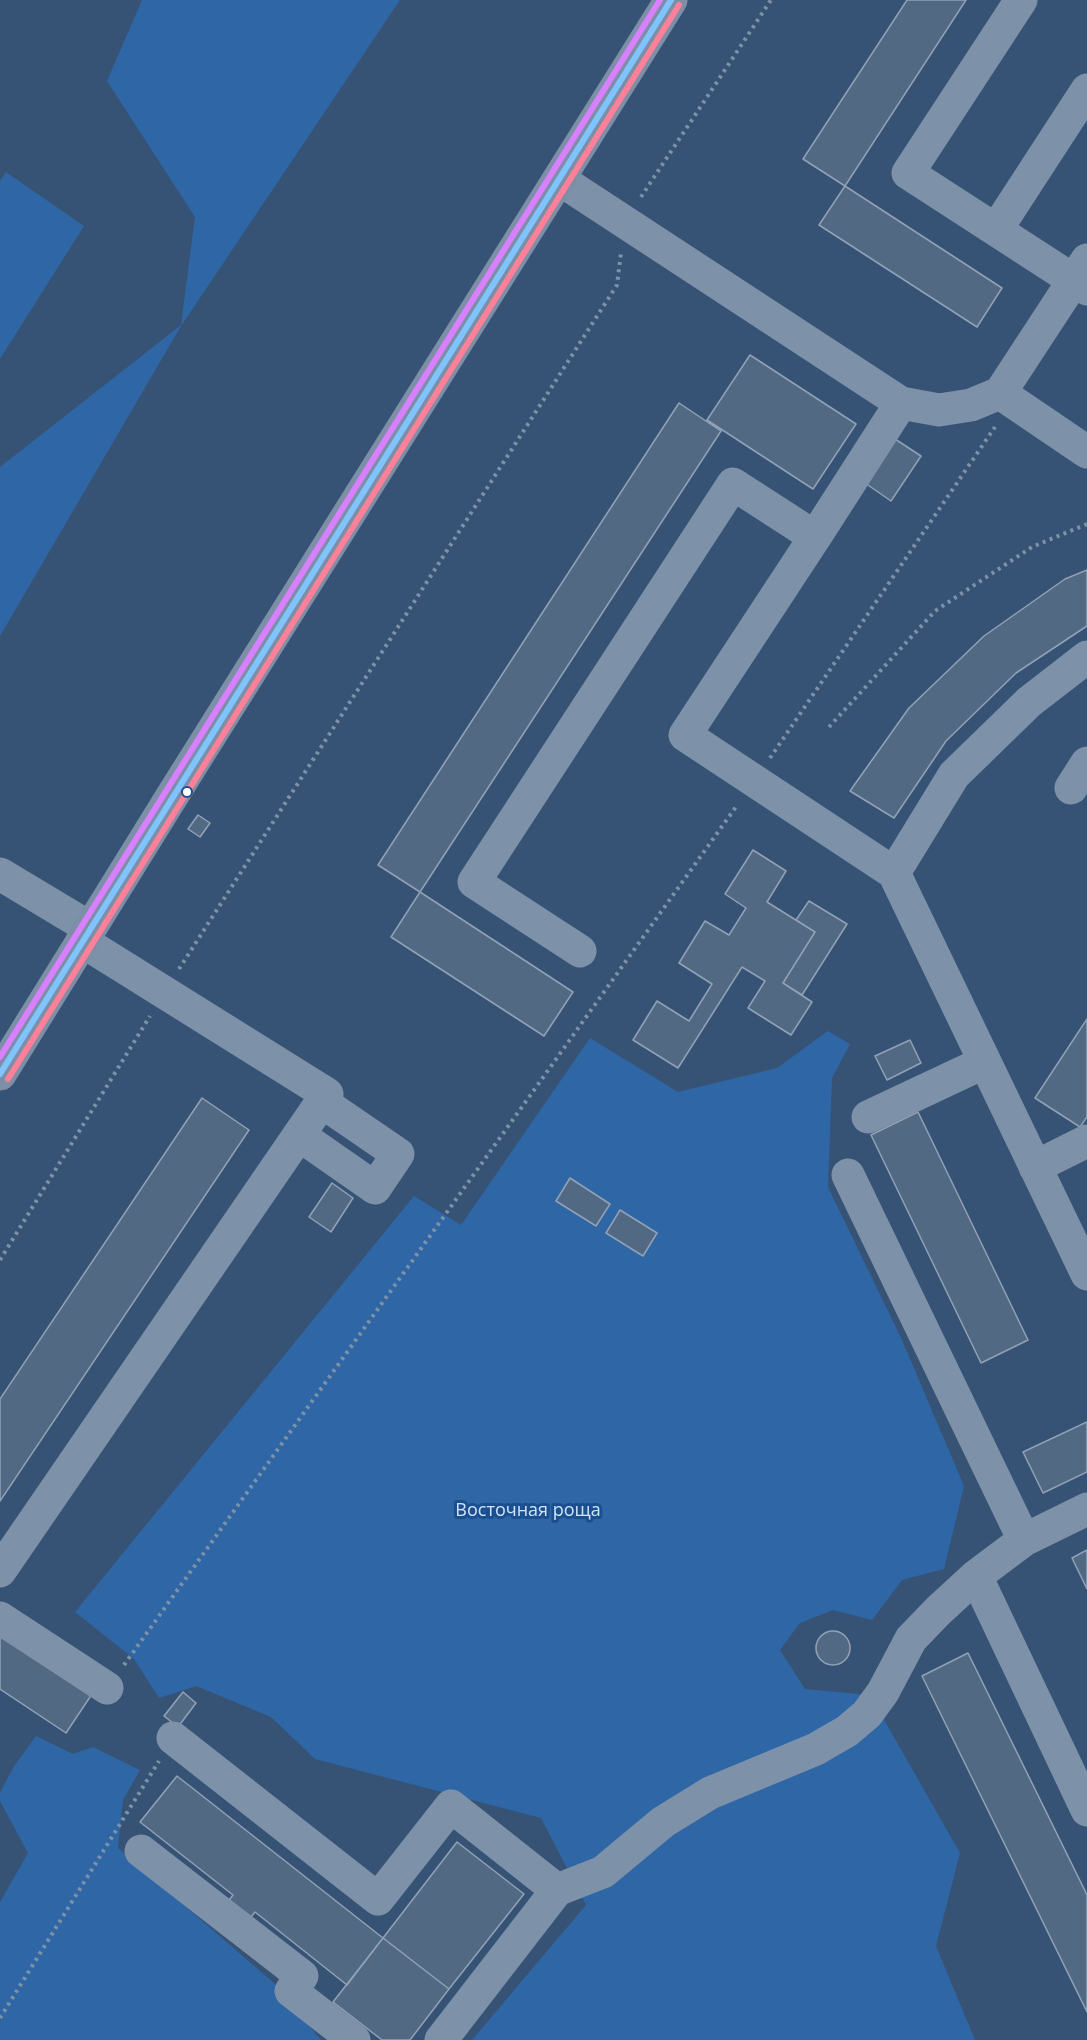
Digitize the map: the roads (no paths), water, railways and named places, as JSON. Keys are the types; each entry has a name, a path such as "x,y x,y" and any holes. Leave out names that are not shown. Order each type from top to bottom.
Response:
{"main road":[{"path":"0,1074 671,0"}],"street":[{"path":"559,179 902,403 939,410 1006,397 1083,276 996,230 908,173 1021,0"},
{"path":"996,230 1087,90"},
{"path":"1006,397 1087,452"},
{"path":"902,403 686,735 894,873 1087,1274"},
{"path":"580,951 474,882 733,484 814,537"},
{"path":"894,873 954,776 1029,702 1087,657"},
{"path":"0,874 164,993 327,1094 0,1571"},
{"path":"868,1117 985,1062"},
{"path":"299,1135 375,1188 398,1154 322,1102"},
{"path":"1035,1167 1087,1141"},
{"path":"848,1175 1024,1540"},
{"path":"441,2040 557,1890 603,1872 663,1822 710,1793 816,1749 847,1731 867,1714 883,1692 911,1639 938,1611 976,1576 1024,1540 1087,1509"},
{"path":"976,1576 1087,1810"},
{"path":"0,1618 107,1688"},
{"path":"173,1738 378,1899 451,1806 557,1890"},
{"path":"141,1851 302,1976 291,1991 354,2040"}],"park label":[{"name":"Восточная роща","path":"528,1511"}]}
